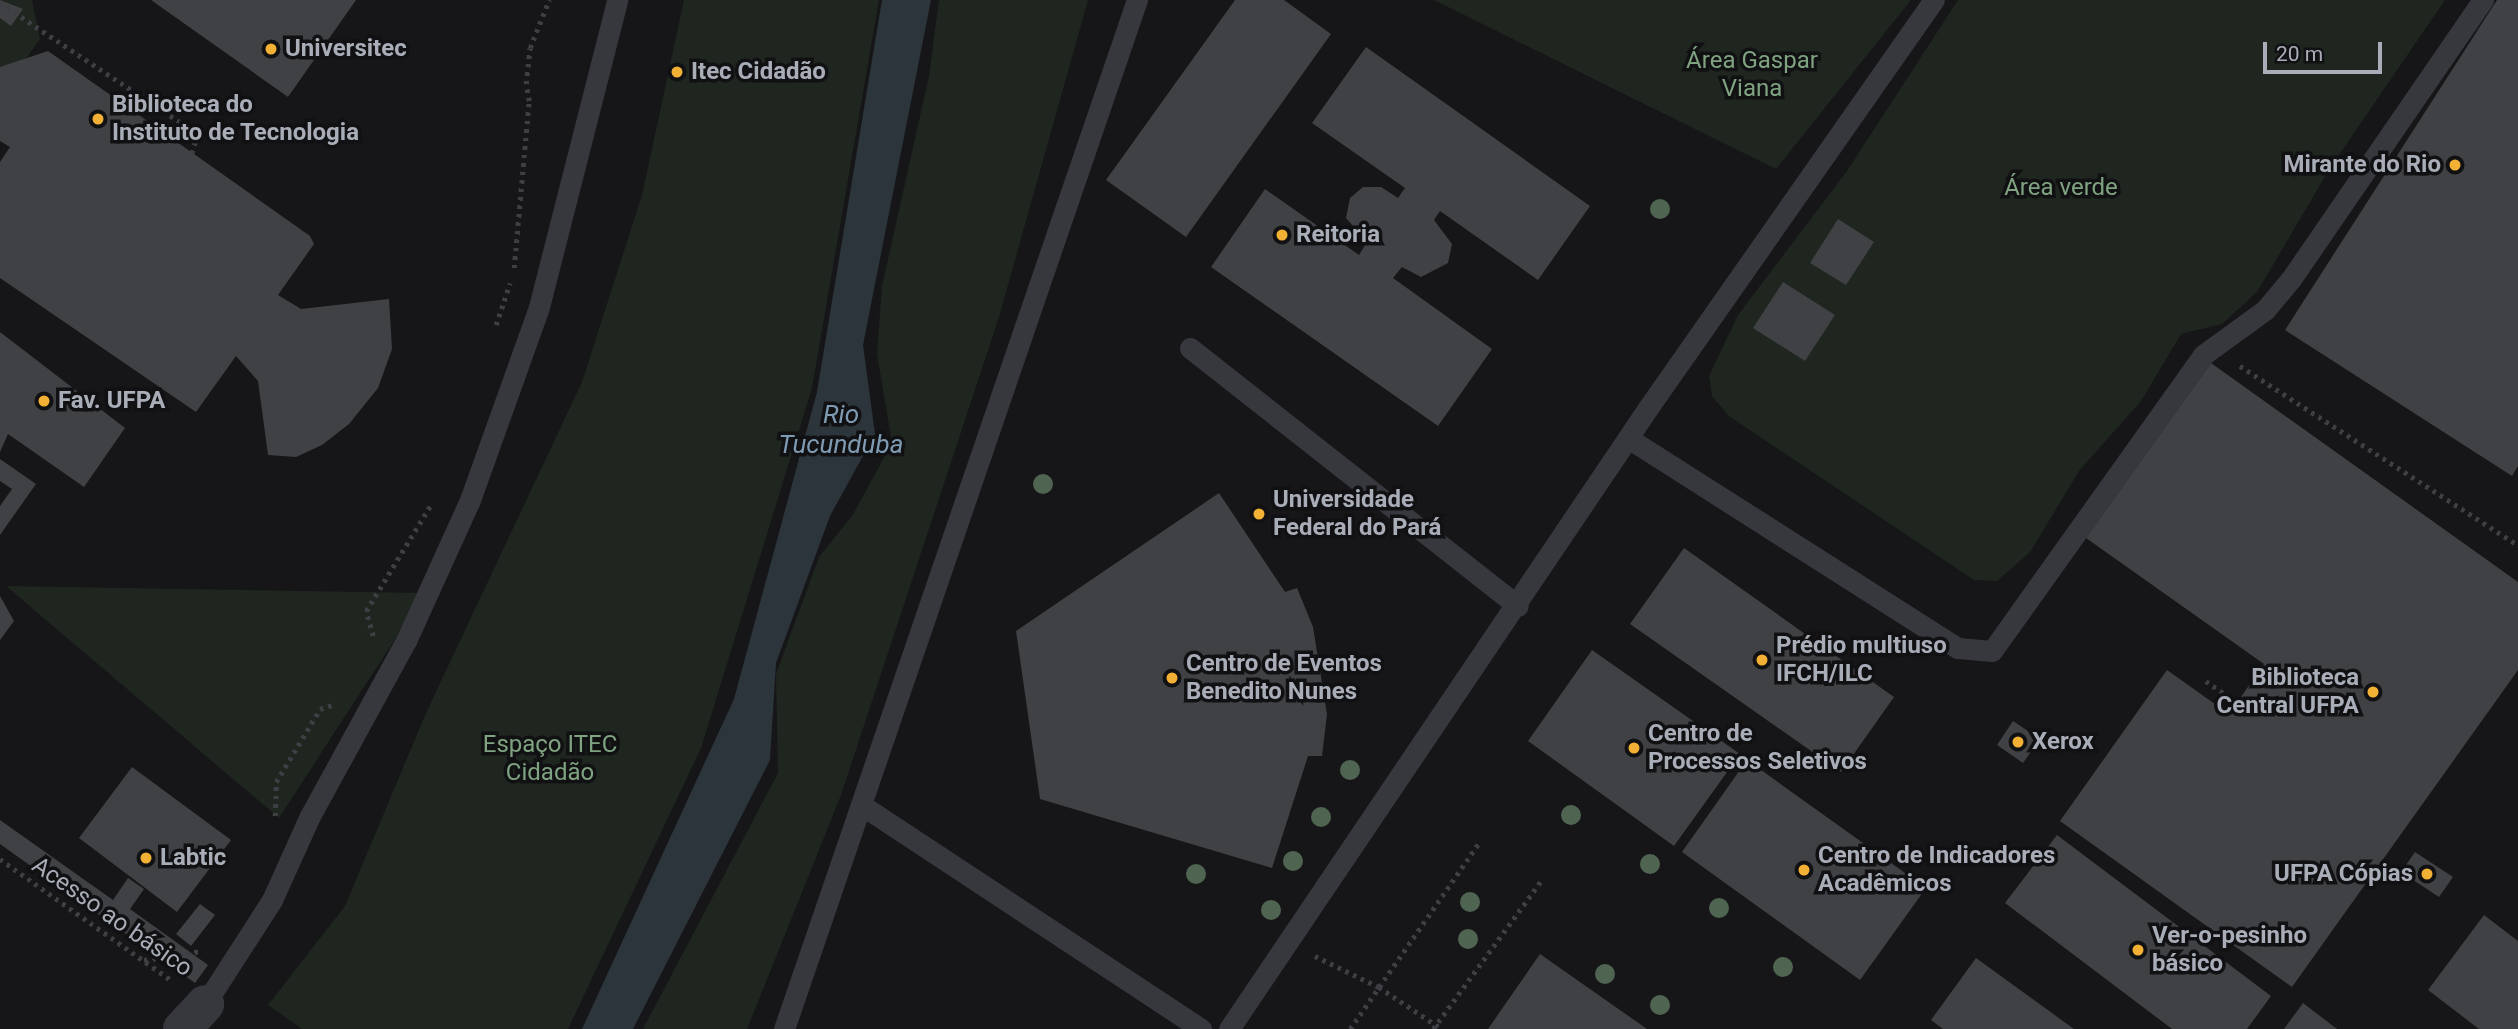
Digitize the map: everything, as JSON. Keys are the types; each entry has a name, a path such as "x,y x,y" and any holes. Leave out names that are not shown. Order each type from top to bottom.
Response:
{"lane":[{"path":"193,1016 272,900 310,816 405,641 470,500 539,307 617,0"},
{"path":"784,1029 863,806 1137,0"},
{"path":"1229,1029 1518,606 1629,438 1934,0"},
{"path":"1629,438 1958,648 1992,650 2212,349 2265,310 2291,279 2483,0"},
{"path":"1190,348 1518,606"},
{"path":"863,806 1201,1029"}],"path":[{"path":"492,338 514,272 529,101 526,84 530,48 549,0"},
{"path":"0,3 198,135 192,154"},
{"path":"2212,349 2518,545"},
{"path":"376,644 366,611 431,504"},
{"path":"2206,681 2228,697"},
{"path":"274,826 276,782 320,709 341,702"},
{"path":"1349,1029 1480,841"},
{"name":"Acesso ao básico","path":"0,859 144,960 193,1016"},
{"path":"1435,1027 1540,882"},
{"path":"144,960 200,953 206,943"},
{"path":"1289,944 1380,986 1435,1027 1442,1029"}],"green space":[{"path":"0,0 32,0 40,39 0,96"},
{"name":"Espaço ITEC Cidadão","path":"684,0 879,0 812,388 701,748 568,1029 302,1029 268,1005 345,906 426,713 582,382 642,195"},
{"path":"939,0 1088,0 999,317 841,795 747,1029 643,1029 778,773 776,674 819,557 852,516 892,443 877,354 882,286 929,76"},
{"name":"Área Gaspar Viana","path":"1434,0 1911,0 1776,169"},
{"name":"Área verde","path":"1958,0 2445,0 2330,168 2257,292 2222,324 2181,334 2141,401 2079,471 2030,552 1997,581 1974,580 1729,416 1712,396 1709,376 1738,315 1847,171"},
{"path":"6,586 425,593 279,818"}],"water":[{"name":"Rio Tucunduba","path":"882,0 931,0 863,345 875,434 830,516 776,663 770,760 633,1029 582,1029 734,699 817,392"}],"building":[{"path":"0,0 23,9 11,26 0,18"},
{"name":"Universitec","path":"151,0 356,0 288,97"},
{"path":"1235,0 1284,0 1331,34 1186,237 1106,180"},
{"name":"Mirante do Rio","path":"2497,0 2518,0 2518,466 2512,476 2285,330"},
{"name":"Reitoria","path":"1366,47 1590,206 1538,280 1440,211 1434,220 1452,244 1448,263 1421,277 1402,267 1393,278 1492,349 1438,426 1211,267 1265,189 1359,255 1367,242 1346,218 1350,198 1363,187 1381,187 1398,198 1405,188 1312,123"},
{"path":"48,51 310,236 314,244 278,295 301,309 389,299 392,349 378,388 349,424 322,445 296,457 268,455 258,381 236,356 196,412 0,278 0,162 10,147 0,141 0,67"},
{"path":"1838,219 1874,242 1846,285 1810,263"},
{"path":"1783,282 1835,315 1805,361 1753,328"},
{"name":"Fav. UFPA","path":"0,332 125,428 84,487 8,434 0,452"},
{"name":"Biblioteca Central UFPA","path":"2211,363 2518,582 2518,670 2292,987 2060,821 2167,670 2229,714 2264,664 2086,538"},
{"path":"0,459 36,484 0,535 0,506 12,489 0,481"},
{"name":"Centro de Eventos Benedito Nunes","path":"1219,493 1285,592 1297,588 1313,627 1327,714 1322,756 1308,756 1272,868 1040,799 1016,631"},
{"name":"Prédio multiuso IFCH/ILC","path":"1684,548 1894,697 1841,772 1630,624"},
{"path":"0,596 14,621 0,640"},
{"name":"Centro de Processos Seletivos","path":"1592,650 1740,754 1674,846 1528,741"},
{"name":"Xerox","path":"2013,721 2040,739 2023,763 1997,745"},
{"name":"Centro de Indicadores Acadêmicos","path":"1747,760 1926,888 1860,980 1682,852"},
{"path":"132,767 231,840 177,912 79,838"},
{"path":"0,820 113,900 128,878 144,889 130,909 208,965 195,983 0,844"},
{"name":"Ver-o-pesinho básico","path":"2057,835 2271,996 2247,1029 2172,1029 2005,903"},
{"name":"UFPA Cópias","path":"2415,852 2453,877 2439,897 2401,872"},
{"path":"200,904 215,915 191,946 176,934"},
{"path":"2484,915 2518,941 2518,1029 2479,1029 2428,990"},
{"path":"1540,954 1647,1029 1488,1029"},
{"path":"1976,958 2074,1029 1943,1029 1931,1020"},
{"path":"2303,1003 2337,1029 2284,1029"}],"place":[{"name":"Universitec","path":"271,49"},
{"name":"Itec Cidadão","path":"677,72"},
{"name":"Biblioteca do Instituto de Tecnologia","path":"98,119"},
{"name":"Mirante do Rio","path":"2455,165"},
{"name":"Reitoria","path":"1282,235"},
{"name":"Fav. UFPA","path":"44,401"},
{"name":"Universidade Federal do Pará","path":"1259,514"},
{"name":"Prédio multiuso IFCH/ILC","path":"1762,660"},
{"name":"Centro de Eventos Benedito Nunes","path":"1172,678"},
{"name":"Biblioteca Central UFPA","path":"2373,692"},
{"name":"Xerox","path":"2018,742"},
{"name":"Centro de Processos Seletivos","path":"1634,748"},
{"name":"Labtic","path":"146,858"},
{"name":"Centro de Indicadores Acadêmicos","path":"1804,870"},
{"name":"UFPA Cópias","path":"2427,874"},
{"name":"Ver-o-pesinho básico","path":"2138,950"}]}
